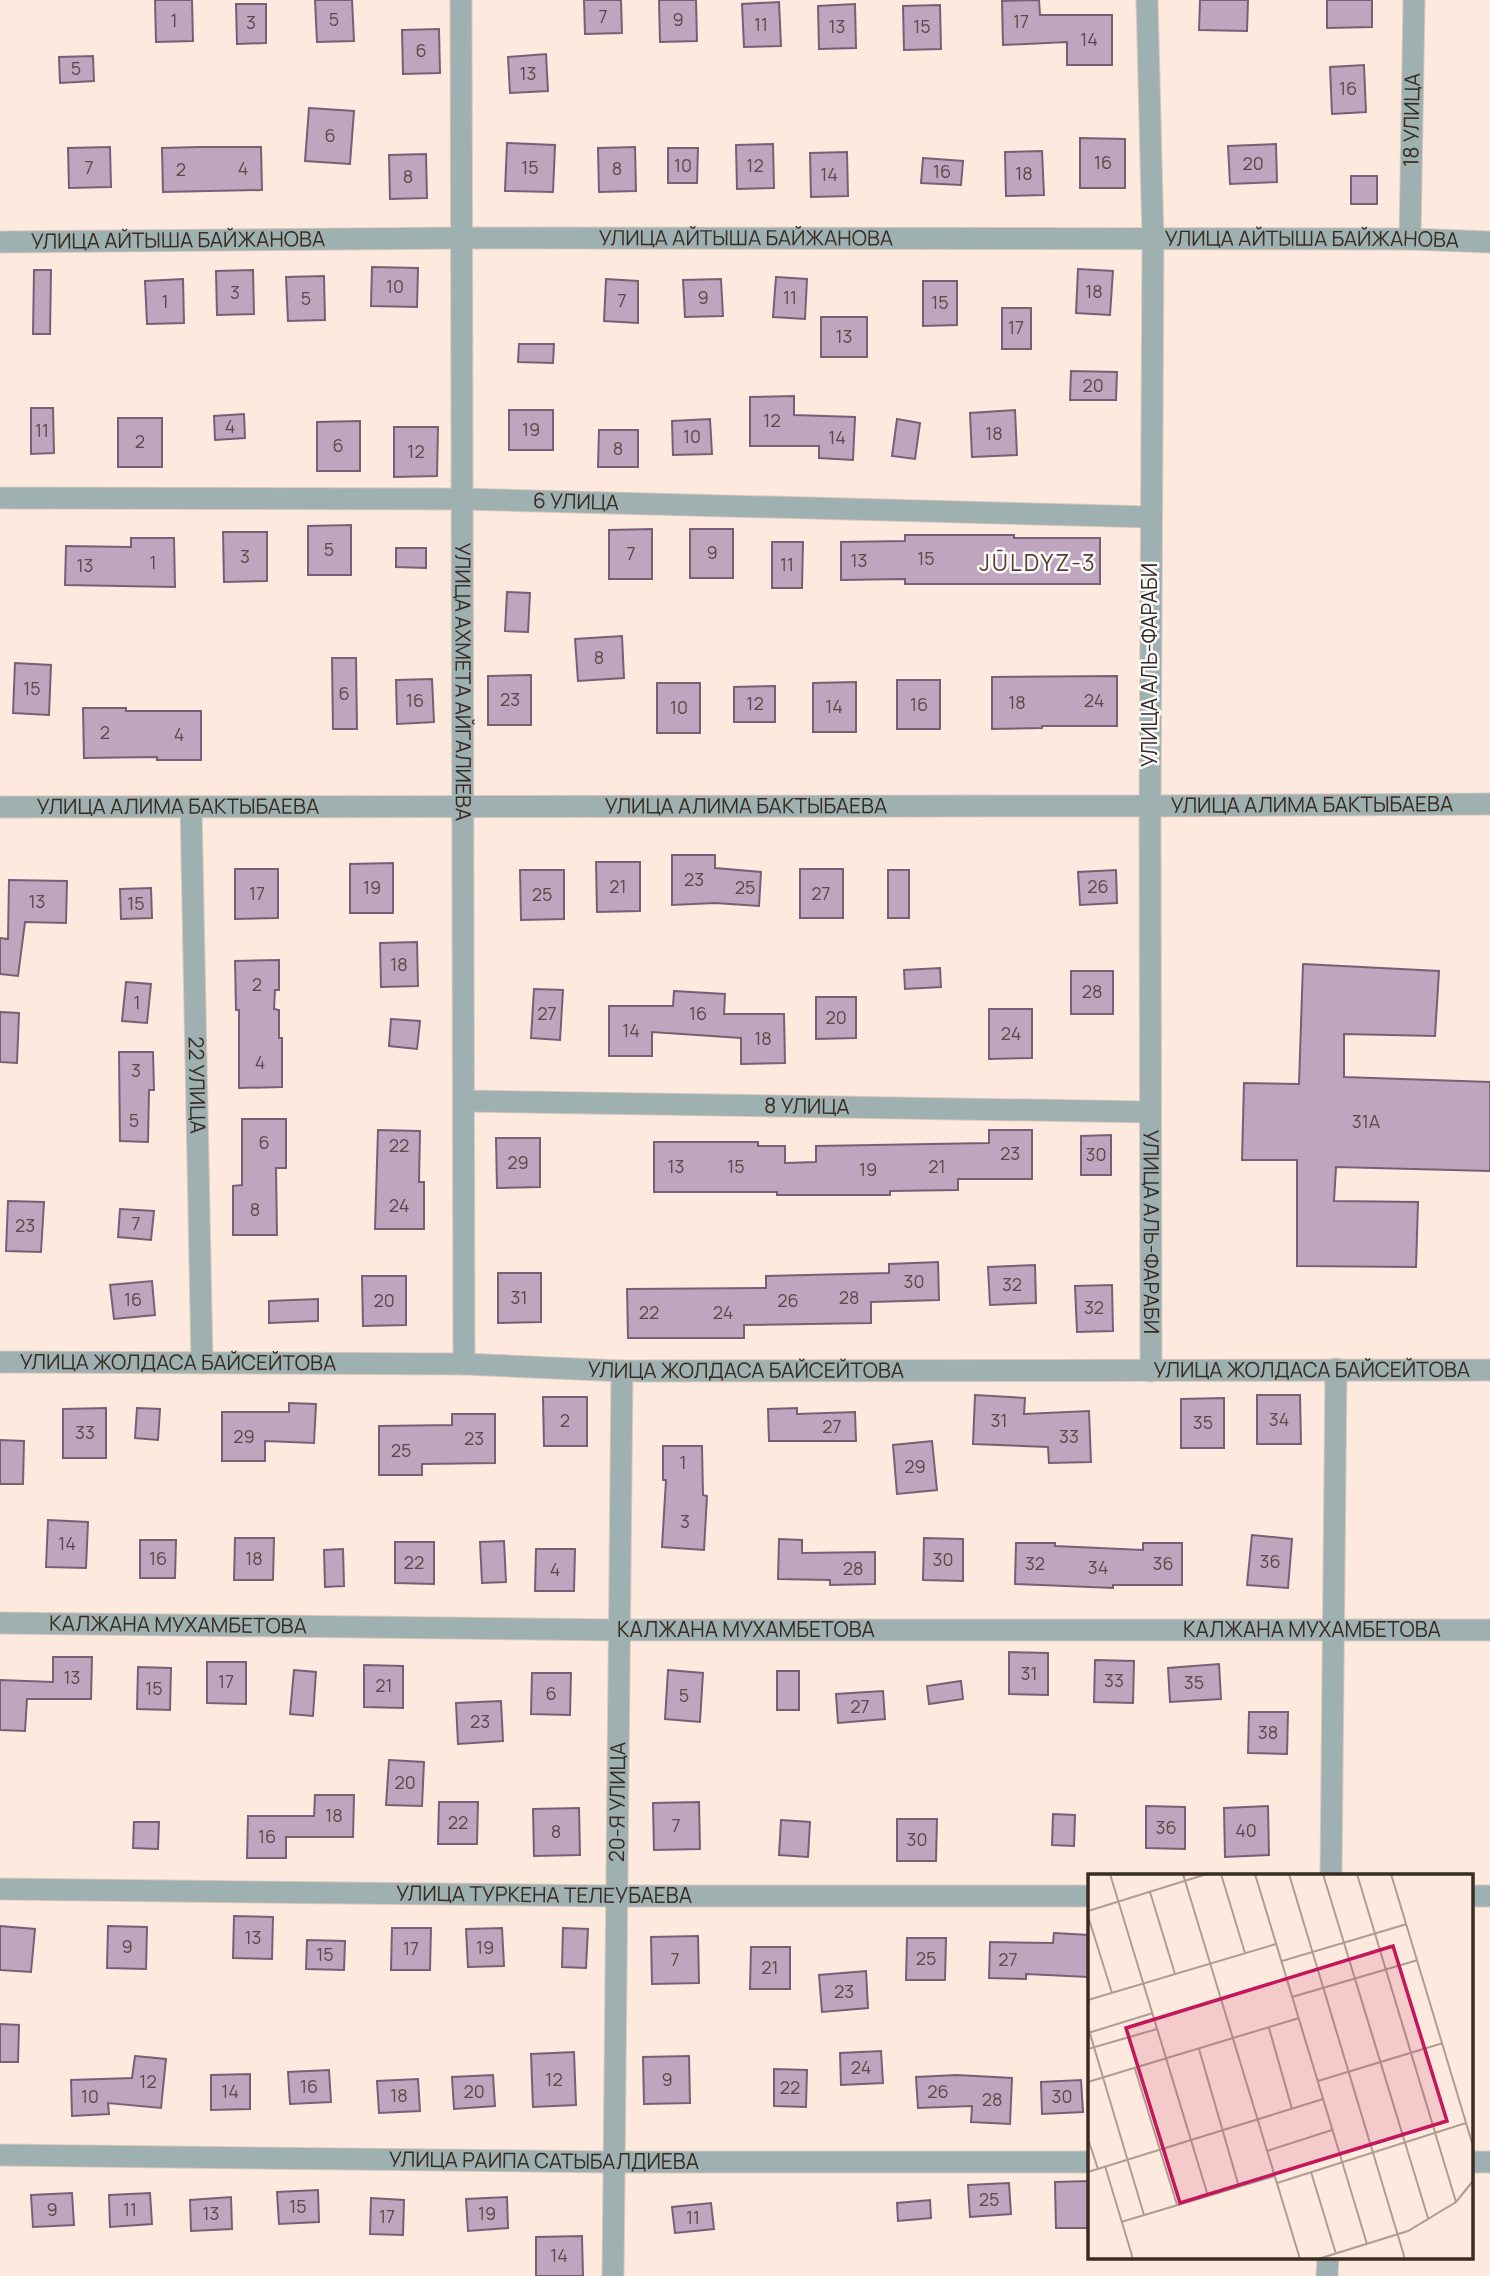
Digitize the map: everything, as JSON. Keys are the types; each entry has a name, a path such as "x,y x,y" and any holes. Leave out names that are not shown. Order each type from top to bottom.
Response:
{"street":[{"name":"УЛИЦА АХМЕТА АЙГАЛИЕВА","path":"461,0 464,1364"},
{"name":"УЛИЦА АЛЬ-ФАРАБИ","path":"1147,0 1153,240 1151,1371"},
{"name":"18 УЛИЦА","path":"1410,239 1414,0"},
{"name":"УЛИЦА АЙТЫША БАЙЖАНОВА","path":"0,242 461,239 1410,239 1490,242"},
{"name":"6 УЛИЦА","path":"0,498 462,499 1151,517"},
{"name":"УЛИЦА АЛИМА БАКТЫБАЕВА","path":"0,807 1490,804"},
{"name":"22 УЛИЦА","path":"191,807 202,1363"},
{"name":"8 УЛИЦА","path":"464,1101 1150,1112"},
{"name":"УЛИЦА ЖОЛДАСА БАЙСЕЙТОВА","path":"0,1362 464,1364 622,1371 1490,1370"},
{"path":"1331,1874 1336,1369"},
{"name":"20-Я УЛИЦА","path":"613,2276 612,2162 622,1371"},
{"name":"КАЛЖАНА МУХАМБЕТОВА","path":"0,1623 619,1630 1490,1630"},
{"name":"УЛИЦА ТУРКЕНА ТЕЛЕУБАЕВА","path":"0,1889 616,1896 1088,1896"},
{"path":"1472,1896 1490,1896"},
{"name":"УЛИЦА РАИПА САТЫБАЛДИЕВА","path":"0,2155 612,2162 1088,2162"},
{"path":"1472,2162 1490,2162"},
{"path":"1327,2276 1328,2258"}],"building":[{"path":"155,0 192,0 193,41 156,42"},
{"path":"315,0 352,0 354,41 317,42"},
{"path":"584,0 621,0 622,33 585,34"},
{"path":"659,0 696,0 697,41 660,42"},
{"path":"1039,0 1040,15 1112,15 1112,65 1067,65 1067,42 1003,45 1002,1"},
{"path":"1200,0 1248,0 1247,31 1199,30"},
{"path":"1327,0 1372,0 1372,27 1327,28"},
{"path":"779,2 781,46 744,47 742,4"},
{"path":"236,4 266,4 266,43 237,44"},
{"path":"855,4 856,48 819,49 818,6"},
{"path":"940,5 941,49 904,50 903,6"},
{"path":"439,29 440,73 403,74 402,30"},
{"path":"546,54 548,91 510,93 508,57"},
{"path":"93,56 94,81 60,83 59,57"},
{"path":"1364,65 1366,112 1332,114 1330,67"},
{"path":"309,108 354,111 350,164 305,161"},
{"path":"1080,138 1125,139 1125,188 1080,188"},
{"path":"507,143 555,145 553,192 505,191"},
{"path":"773,144 774,188 737,189 736,145"},
{"path":"1276,144 1277,182 1230,184 1228,146"},
{"path":"110,147 111,187 69,188 68,148"},
{"path":"261,147 262,190 163,192 162,148"},
{"path":"635,147 636,191 599,192 598,148"},
{"path":"668,148 698,148 697,183 668,183"},
{"path":"1042,151 1044,195 1006,196 1005,152"},
{"path":"847,152 848,196 811,197 810,153"},
{"path":"426,154 427,198 390,199 389,155"},
{"path":"923,158 963,161 961,185 921,183"},
{"path":"1351,176 1377,176 1377,204 1351,204"},
{"path":"372,267 418,268 417,307 371,306"},
{"path":"1078,269 1113,271 1110,315 1076,313"},
{"path":"34,270 51,270 50,334 33,334"},
{"path":"253,270 254,314 217,315 216,271"},
{"path":"324,276 325,320 288,321 286,277"},
{"path":"776,277 807,279 805,319 773,317"},
{"path":"183,279 184,323 147,324 145,281"},
{"path":"606,279 638,281 638,323 604,321"},
{"path":"721,279 723,316 685,317 683,280"},
{"path":"923,281 957,281 957,325 923,326"},
{"path":"1002,308 1031,308 1031,349 1002,349"},
{"path":"821,317 867,317 867,357 821,357"},
{"path":"519,344 554,344 553,363 518,362"},
{"path":"1071,371 1117,372 1116,400 1070,400"},
{"path":"794,396 794,415 855,417 853,460 819,458 819,446 750,446 750,397"},
{"path":"31,408 53,408 54,453 31,454"},
{"path":"509,410 553,410 553,450 509,450"},
{"path":"1015,410 1017,455 972,457 970,413"},
{"path":"244,414 245,438 215,440 214,416"},
{"path":"118,418 162,418 162,467 118,467"},
{"path":"710,419 712,454 673,455 672,421"},
{"path":"897,419 920,423 915,459 892,456"},
{"path":"360,421 360,471 317,471 317,422"},
{"path":"394,427 438,427 437,476 394,477"},
{"path":"599,430 638,430 638,467 598,467"},
{"path":"351,525 351,575 308,575 308,526"},
{"path":"652,529 652,579 609,579 609,530"},
{"path":"690,529 733,529 733,578 690,578"},
{"path":"223,532 267,532 267,581 224,582"},
{"path":"905,535 1100,538 1100,584 905,584 905,579 841,580 841,542 905,541"},
{"path":"131,538 174,538 175,587 65,585 66,546 131,547"},
{"path":"772,542 803,542 802,588 772,588"},
{"path":"396,548 426,548 426,568 396,567"},
{"path":"507,592 530,593 528,632 505,631"},
{"path":"622,636 624,678 578,681 575,639"},
{"path":"332,658 356,658 357,729 333,729"},
{"path":"15,663 51,665 49,715 13,713"},
{"path":"531,675 531,725 488,725 488,676"},
{"path":"1117,676 1117,726 992,729 992,677"},
{"path":"432,679 434,722 397,724 396,680"},
{"path":"897,680 940,680 940,729 897,729"},
{"path":"856,682 856,732 813,732 813,683"},
{"path":"657,683 700,683 700,733 657,733"},
{"path":"775,686 775,722 734,722 734,687"},
{"path":"83,708 201,711 201,760 157,760 157,757 84,758"},
{"path":"672,855 715,855 715,868 761,872 759,906 715,903 672,905"},
{"path":"596,862 640,862 640,911 597,912"},
{"path":"393,863 393,913 350,913 350,864"},
{"path":"235,869 278,869 278,918 235,919"},
{"path":"800,869 843,869 843,918 800,918"},
{"path":"520,870 564,870 564,919 521,920"},
{"path":"888,870 909,870 909,918 888,918"},
{"path":"1116,870 1117,903 1080,905 1078,872"},
{"path":"9,880 67,881 66,923 25,922 18,976 0,974 0,938 8,939"},
{"path":"151,888 152,918 121,919 120,889"},
{"path":"417,942 418,986 381,987 380,943"},
{"path":"279,960 279,990 275,990 274,1009 279,1010 279,1038 282,1038 282,1087 239,1088 239,1010 236,1010 235,961"},
{"path":"1303,964 1439,971 1435,1036 1344,1034 1344,1077 1490,1082 1490,1171 1336,1167 1334,1201 1418,1202 1416,1267 1297,1266 1297,1160 1242,1160 1244,1083 1299,1084"},
{"path":"940,968 941,987 905,989 904,970"},
{"path":"1071,971 1113,971 1113,1014 1071,1014"},
{"path":"126,982 151,984 147,1023 122,1021"},
{"path":"534,989 563,990 560,1040 531,1038"},
{"path":"674,991 725,994 724,1014 784,1014 785,1063 741,1064 741,1038 652,1032 652,1056 609,1056 609,1006 673,1006"},
{"path":"816,997 856,997 856,1038 816,1039"},
{"path":"989,1009 1032,1009 1032,1058 989,1059"},
{"path":"0,1012 19,1013 17,1063 0,1062"},
{"path":"391,1019 420,1021 417,1049 389,1046"},
{"path":"119,1052 153,1052 154,1090 149,1090 148,1142 120,1141"},
{"path":"242,1119 286,1119 286,1168 276,1168 277,1235 233,1235 233,1186 242,1185"},
{"path":"378,1130 420,1131 419,1182 424,1182 424,1229 375,1229"},
{"path":"989,1130 1032,1130 1032,1179 958,1179 958,1190 890,1191 890,1195 654,1192 654,1142 758,1142 758,1146 785,1146 785,1163 816,1162 816,1146 989,1143"},
{"path":"1111,1135 1111,1175 1081,1175 1081,1136"},
{"path":"496,1138 540,1138 540,1187 497,1188"},
{"path":"8,1201 44,1202 41,1252 6,1251"},
{"path":"120,1209 154,1211 151,1240 118,1237"},
{"path":"938,1262 939,1300 871,1302 871,1323 744,1325 744,1338 628,1338 627,1289 766,1288 766,1276 889,1273 889,1264"},
{"path":"1035,1265 1036,1303 990,1305 988,1267"},
{"path":"498,1273 541,1273 541,1322 498,1323"},
{"path":"362,1276 406,1276 406,1325 363,1326"},
{"path":"152,1281 155,1315 114,1319 110,1285"},
{"path":"1112,1285 1113,1331 1077,1332 1075,1286"},
{"path":"318,1299 318,1321 269,1323 269,1301"},
{"path":"975,1395 1025,1398 1024,1414 1089,1411 1091,1462 1049,1463 1048,1447 973,1444"},
{"path":"1257,1395 1300,1395 1301,1444 1257,1444"},
{"path":"543,1397 587,1397 587,1446 544,1446"},
{"path":"1224,1398 1224,1448 1181,1448 1181,1399"},
{"path":"289,1403 316,1404 314,1443 265,1441 265,1461 222,1461 222,1412 289,1412"},
{"path":"106,1408 106,1458 63,1458 63,1409"},
{"path":"137,1408 160,1409 158,1440 135,1438"},
{"path":"797,1408 797,1414 855,1412 856,1441 769,1441 768,1409"},
{"path":"452,1414 495,1414 495,1463 422,1464 422,1475 379,1475 379,1426 452,1425"},
{"path":"0,1440 24,1441 23,1484 0,1484"},
{"path":"932,1441 937,1490 897,1494 893,1445"},
{"path":"663,1446 702,1446 703,1495 707,1496 704,1550 662,1547 666,1480 663,1480"},
{"path":"48,1520 88,1522 86,1568 46,1567"},
{"path":"1252,1535 1292,1539 1288,1588 1247,1585"},
{"path":"235,1538 274,1538 273,1580 234,1580"},
{"path":"924,1538 963,1539 963,1581 923,1580"},
{"path":"779,1539 802,1540 802,1553 875,1552 875,1584 830,1585 830,1580 778,1579"},
{"path":"140,1540 176,1540 175,1578 140,1578"},
{"path":"504,1541 506,1582 482,1583 480,1542"},
{"path":"395,1542 434,1542 434,1584 395,1583"},
{"path":"1016,1543 1055,1543 1055,1546 1143,1550 1143,1543 1182,1543 1182,1585 1113,1585 1113,1588 1015,1584"},
{"path":"343,1549 344,1586 325,1587 324,1550"},
{"path":"536,1549 575,1549 574,1591 535,1591"},
{"path":"1009,1652 1048,1653 1048,1695 1009,1694"},
{"path":"53,1657 92,1657 91,1699 27,1699 25,1731 0,1730 0,1680 53,1682"},
{"path":"1095,1660 1134,1661 1133,1703 1094,1702"},
{"path":"207,1662 246,1662 246,1704 207,1703"},
{"path":"1219,1664 1221,1699 1170,1702 1168,1668"},
{"path":"364,1665 403,1666 403,1708 364,1707"},
{"path":"138,1667 171,1668 170,1710 137,1709"},
{"path":"294,1670 316,1672 313,1716 290,1714"},
{"path":"668,1670 703,1673 700,1722 665,1719"},
{"path":"777,1671 799,1671 799,1710 777,1710"},
{"path":"532,1673 571,1673 570,1715 531,1714"},
{"path":"961,1681 963,1699 929,1704 927,1686"},
{"path":"883,1691 885,1719 838,1723 836,1694"},
{"path":"501,1701 503,1741 458,1744 456,1703"},
{"path":"1249,1712 1288,1712 1287,1754 1248,1753"},
{"path":"389,1760 424,1762 422,1806 386,1805"},
{"path":"315,1795 354,1795 353,1837 286,1837 286,1858 247,1858 248,1816 314,1816"},
{"path":"439,1802 478,1802 477,1844 438,1844"},
{"path":"699,1802 700,1849 654,1850 653,1803"},
{"path":"1146,1806 1185,1807 1185,1849 1146,1848"},
{"path":"1268,1806 1269,1855 1225,1857 1224,1808"},
{"path":"579,1808 580,1855 534,1856 533,1809"},
{"path":"1053,1814 1075,1815 1074,1846 1052,1845"},
{"path":"897,1819 937,1819 936,1861 897,1861"},
{"path":"781,1820 810,1822 808,1857 779,1855"},
{"path":"134,1822 159,1822 158,1849 133,1848"},
{"path":"234,1916 273,1917 272,1959 233,1958"},
{"path":"0,1926 35,1929 31,1972 0,1970"},
{"path":"108,1926 147,1927 146,1969 107,1968"},
{"path":"392,1928 431,1928 430,1970 391,1970"},
{"path":"502,1928 504,1966 468,1967 466,1929"},
{"path":"563,1928 588,1929 586,1968 562,1967"},
{"path":"1054,1933 1088,1935 1088,1977 1026,1974 1026,1979 989,1978 990,1942 1053,1943"},
{"path":"698,1936 699,1983 652,1984 651,1937"},
{"path":"907,1938 946,1938 945,1980 906,1980"},
{"path":"307,1940 345,1941 344,1970 306,1969"},
{"path":"751,1947 790,1947 790,1989 750,1989"},
{"path":"866,1971 868,2008 822,2012 819,1975"},
{"path":"0,2024 19,2025 18,2062 0,2062"},
{"path":"881,2051 883,2083 841,2085 840,2053"},
{"path":"574,2052 576,2105 533,2107 531,2054"},
{"path":"135,2056 166,2059 161,2108 108,2103 109,2114 72,2116 71,2080 132,2078"},
{"path":"689,2056 690,2103 644,2104 643,2057"},
{"path":"774,2069 807,2070 806,2107 774,2106"},
{"path":"329,2070 331,2102 290,2104 288,2072"},
{"path":"250,2074 250,2109 211,2110 211,2075"},
{"path":"493,2075 495,2106 454,2109 452,2077"},
{"path":"957,2075 1012,2078 1010,2124 971,2122 972,2106 918,2108 916,2077"},
{"path":"418,2079 420,2111 379,2113 377,2081"},
{"path":"1081,2080 1083,2112 1042,2114 1041,2082"},
{"path":"1088,2181 1088,2228 1056,2228 1055,2182"},
{"path":"1009,2183 1011,2214 970,2217 968,2185"},
{"path":"318,2190 319,2222 279,2224 277,2192"},
{"path":"72,2193 74,2225 33,2227 31,2195"},
{"path":"150,2193 152,2224 110,2227 109,2195"},
{"path":"231,2197 232,2229 191,2231 190,2200"},
{"path":"507,2197 508,2228 468,2231 466,2199"},
{"path":"371,2198 404,2200 403,2235 370,2234"},
{"path":"930,2200 931,2218 898,2221 897,2203"},
{"path":"711,2203 714,2229 675,2233 672,2207"},
{"path":"582,2236 583,2276 536,2276 536,2237"}],"district":[{"name":"JŪLDYZ-3","path":"1038,563"}]}
